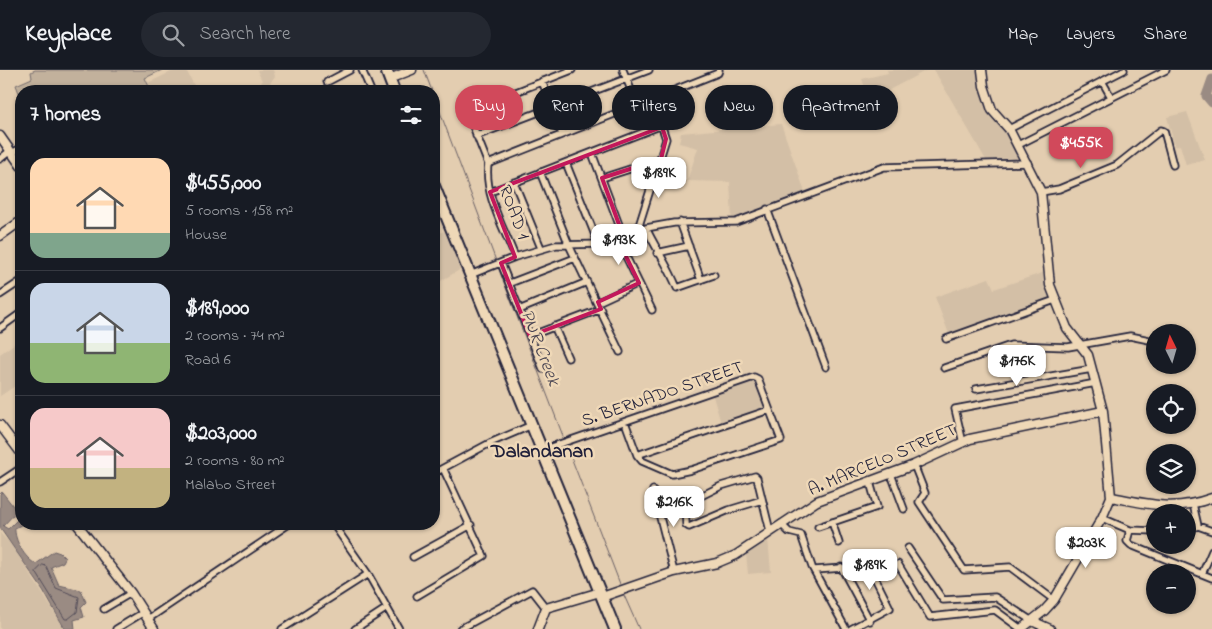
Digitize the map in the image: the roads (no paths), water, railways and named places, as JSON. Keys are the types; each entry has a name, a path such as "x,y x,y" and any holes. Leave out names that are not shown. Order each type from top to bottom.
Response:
{"highway":[{"path":"440,201 615,629"}],"street":[{"path":"327,82 350,70"},
{"path":"362,70 368,85"},
{"path":"388,75 412,70"},
{"path":"572,70 467,111 488,164 612,115"},
{"path":"623,70 629,85"},
{"path":"602,88 649,70"},
{"path":"684,85 719,70"},
{"path":"898,564 930,618 995,610 1021,629 1044,611 1054,600 1102,518 1111,497 1103,411 1088,355 1067,328 1050,286 1041,192 1028,163 1009,129 992,110 984,86 982,70"},
{"path":"1009,129 1124,70"},
{"path":"1018,145 1166,70"},
{"path":"542,81 544,85"},
{"path":"1102,81 1111,97"},
{"path":"476,136 533,114"},
{"path":"561,130 562,134"},
{"path":"490,192 650,130"},
{"path":"637,232 661,159 666,139 663,130"},
{"path":"1041,192 1059,189 1117,165 1161,130 1164,132 1173,165"},
{"path":"0,136 15,158"},
{"path":"0,159 15,150"},
{"path":"592,153 621,239 652,310"},
{"path":"602,178 661,159"},
{"path":"566,163 599,245"},
{"path":"470,275 541,248 569,245 599,245 621,239 646,228 680,222 736,222 884,167 1028,163"},
{"name":"ROAD 1","path":"488,164 486,178 490,192 515,257"},
{"path":"540,172 569,245 598,302 620,352"},
{"path":"514,182 541,248"},
{"path":"767,209 826,367"},
{"path":"680,222 701,280"},
{"path":"0,236 15,225"},
{"path":"646,228 657,253 671,271 677,288 714,275"},
{"path":"657,253 689,246"},
{"path":"510,284 575,258"},
{"path":"501,263 543,369"},
{"path":"520,310 587,282"},
{"path":"598,302 639,283"},
{"path":"0,295 15,285"},
{"path":"946,339 1055,300"},
{"path":"530,336 601,309"},
{"path":"0,328 15,317"},
{"path":"554,326 568,358"},
{"path":"944,368 1010,345 1081,346 1130,336 1146,339"},
{"path":"976,389 1092,369"},
{"name":"S. BERNADO STREET","path":"542,450 754,377 758,379 781,440 679,474 654,467 642,461 637,455"},
{"path":"962,443 955,411 1096,383"},
{"path":"626,422 637,455 769,410"},
{"name":"A. MARCELO STREET","path":"546,608 601,595 674,572 717,563 754,545 817,501 914,465 970,439 1103,411"},
{"path":"0,425 15,445"},
{"path":"440,470 490,443 532,425"},
{"path":"914,465 925,493 920,502 964,570 1010,566 1054,600"},
{"path":"418,596 482,559 484,556 443,468"},
{"path":"0,482 15,472"},
{"path":"891,474 904,509"},
{"path":"762,500 729,510 689,527 686,525 685,506 687,503 721,486 755,476 762,500 770,532"},
{"path":"818,527 877,507 870,482"},
{"path":"653,490 674,572"},
{"path":"1111,497 1154,504"},
{"path":"1193,504 1212,498"},
{"path":"1196,517 1198,526 1212,531"},
{"path":"1102,518 1130,530 1146,531"},
{"path":"832,522 839,543"},
{"path":"782,524 789,532 801,535 815,570 846,629"},
{"path":"413,557 471,525"},
{"path":"82,530 131,593 154,629"},
{"path":"116,629 146,615 280,530"},
{"path":"337,530 368,574 399,629"},
{"path":"1130,530 1127,541 1131,545 1212,578"},
{"path":"908,548 943,600 995,596 1032,621 1050,629"},
{"path":"1202,574 1211,554"},
{"path":"815,570 869,566 890,606 890,610 851,629"},
{"path":"841,567 870,621"},
{"path":"282,629 368,574"},
{"path":"460,629 532,590 546,608 539,629"},
{"path":"104,609 131,593"},
{"path":"355,629 387,608"}],"water":[{"path":"2,492 15,508 15,513 3,526 8,529 15,522 15,533 18,543 24,554 32,562 36,564 54,551 60,553 65,558 63,562 51,567 59,585 81,590 86,602 81,607 84,617 74,620 75,629 65,629 43,590 0,528 0,494"}],"waterway":[{"name":"PNR Creek","path":"424,70 430,85"},
{"path":"1212,79 1206,96 1212,103"},
{"name":"PNR Creek","path":"440,112 496,261"},
{"name":"PNR Creek","path":"498,267 563,436"},
{"name":"PNR Creek","path":"566,444 620,584"},
{"name":"PNR Creek","path":"623,593 639,629"}],"district":[{"name":"Dalandanan","path":"542,450"}]}
